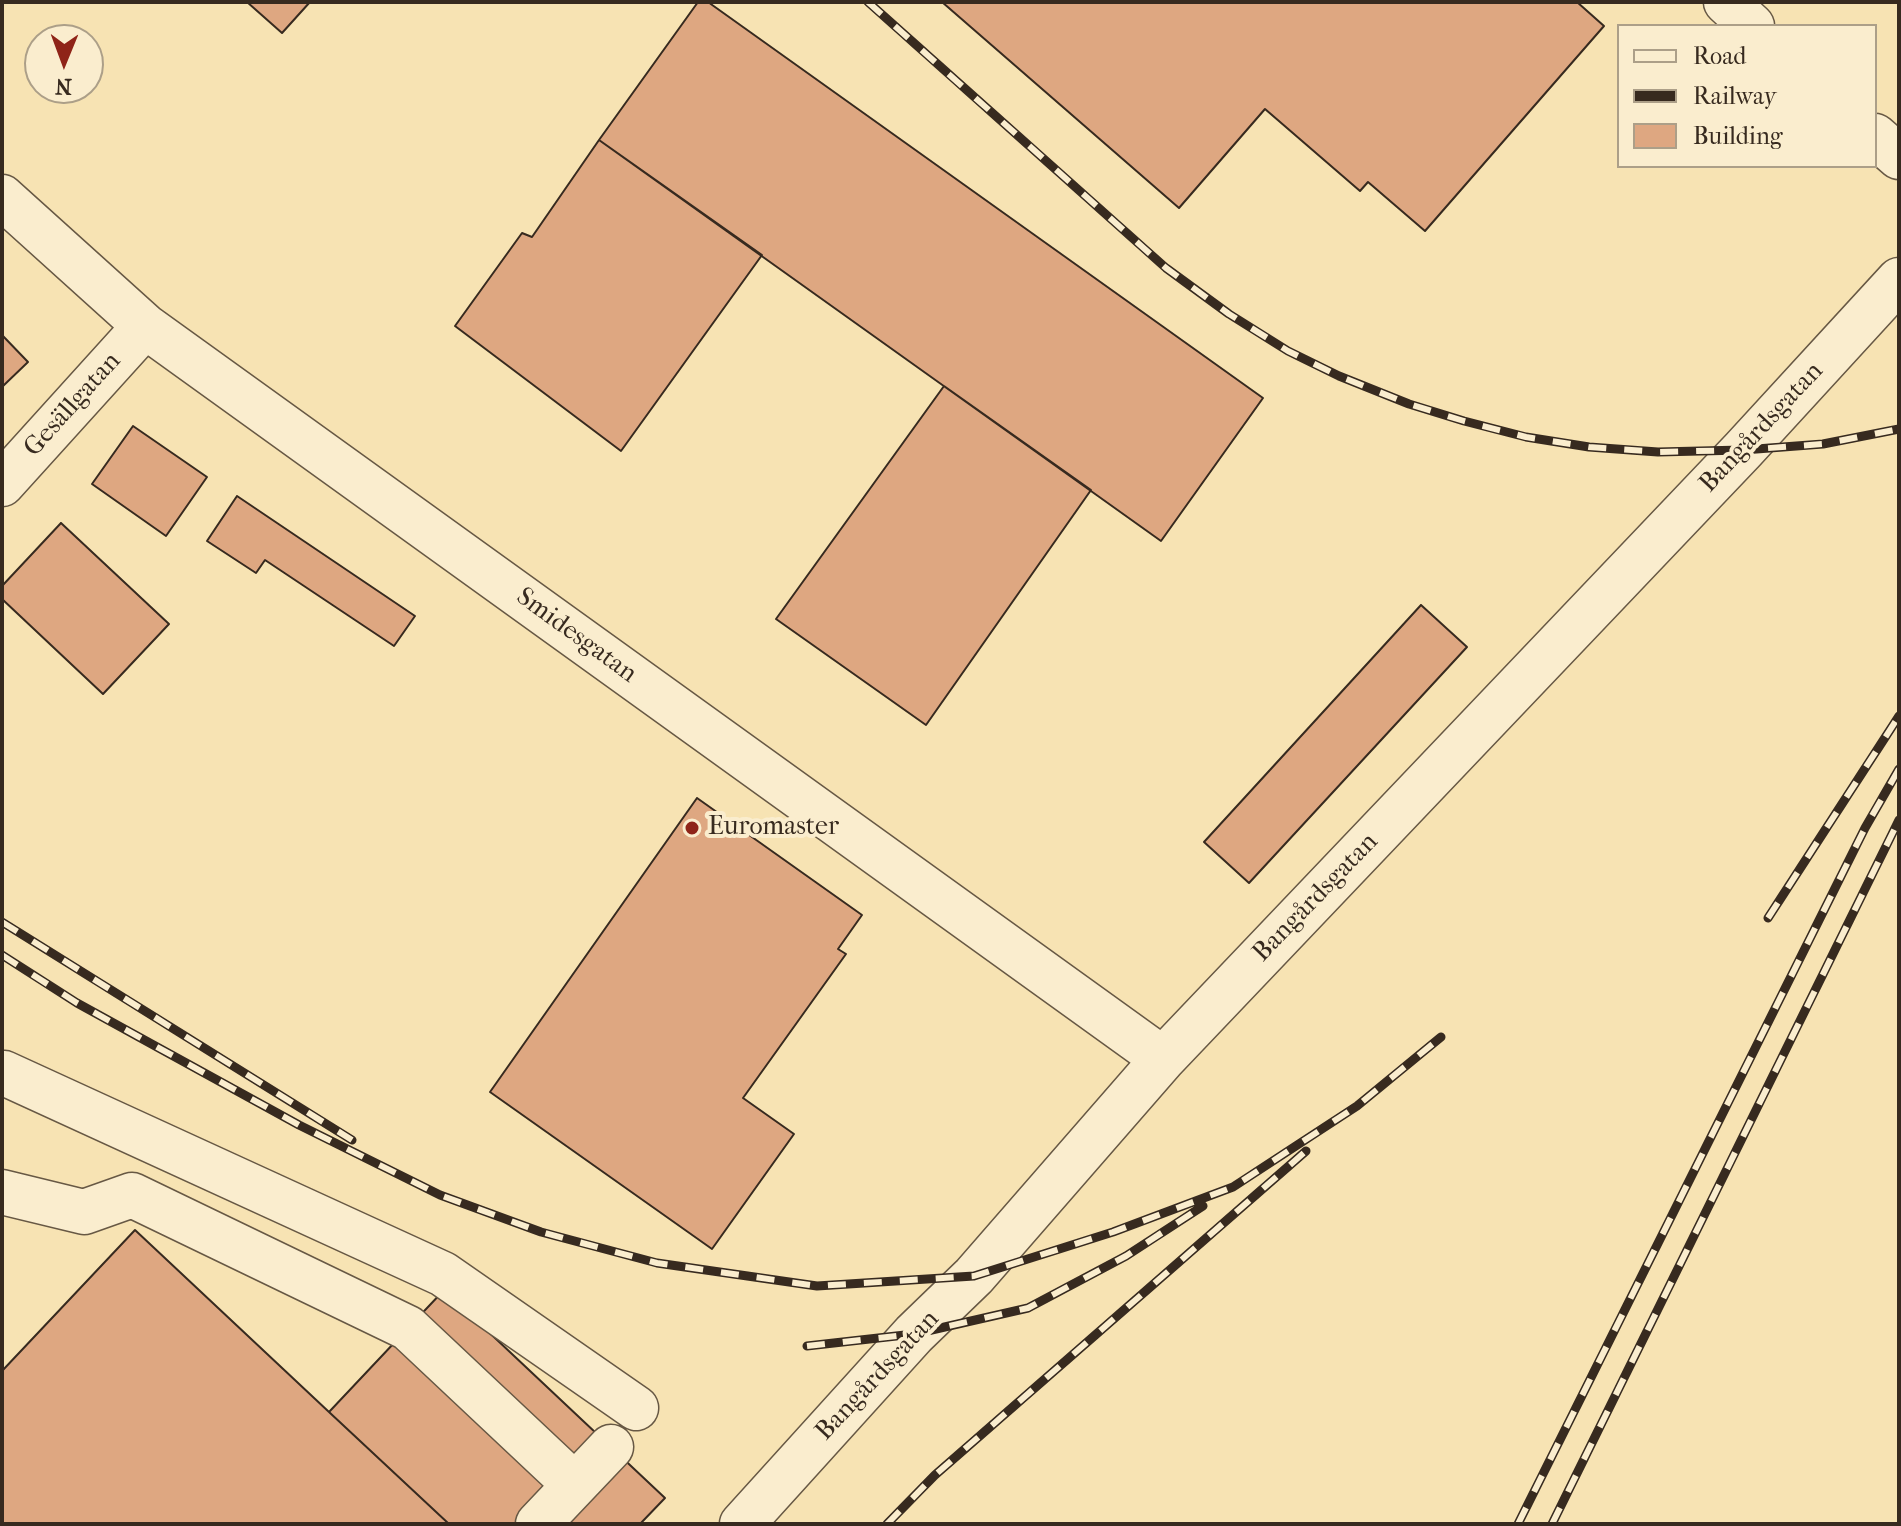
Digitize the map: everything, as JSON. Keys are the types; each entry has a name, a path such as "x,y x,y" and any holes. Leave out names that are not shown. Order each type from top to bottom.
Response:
{"street":[{"path":"1726,2 1750,24"},
{"path":"1877,138 1899,157"},
{"name":"Smidesgatan","path":"2,197 145,326 1163,1059"},
{"name":"Bangårdsgatan","path":"742,1524 914,1334 974,1276 1163,1059 1743,450 1899,280"},
{"name":"Gesällgatan","path":"2,484 145,326"},
{"path":"4,1073 443,1274 636,1408"},
{"path":"2,1192 84,1212 132,1195 408,1328 575,1485"},
{"path":"538,1524 611,1447"}],"building":[{"path":"247,2 310,2 282,33"},
{"path":"698,2 708,2 1263,398 1161,541 599,140"},
{"path":"942,2 1577,2 1604,26 1425,231 1368,182 1360,191 1265,109 1179,208"},
{"path":"599,140 762,255 621,451 455,326 522,233 532,237"},
{"path":"2,335 28,362 2,387"},
{"path":"944,386 1091,490 926,725 776,619"},
{"path":"133,426 207,477 166,536 92,484"},
{"path":"237,496 415,616 394,646 265,560 256,573 207,541"},
{"path":"61,523 169,624 103,694 2,599 2,586"},
{"path":"1421,605 1467,647 1249,883 1204,842"},
{"path":"697,798 862,915 838,949 846,954 743,1098 794,1134 712,1249 490,1092"},
{"path":"135,1230 449,1524 2,1524 2,1371"},
{"path":"444,1290 665,1498 640,1524 449,1524 329,1412"}],"railway":[{"path":"868,2 1166,268 1229,314 1288,351 1339,376 1409,404 1464,421 1526,437 1589,447 1658,452 1743,450 1823,444 1899,429"},
{"path":"1768,918 1899,716"},
{"path":"1518,1524 1865,828 1899,769"},
{"path":"1552,1524 1899,820"},
{"path":"2,922 352,1140"},
{"path":"2,955 77,1003 299,1125 440,1195 541,1232 657,1263 817,1286 974,1276 1113,1232 1233,1187 1357,1106 1441,1037"},
{"path":"887,1524 935,1475 1306,1151"},
{"path":"807,1346 914,1334 1028,1308 1126,1256 1203,1206"}],"place":[{"name":"Euromaster","path":"692,828"}]}
